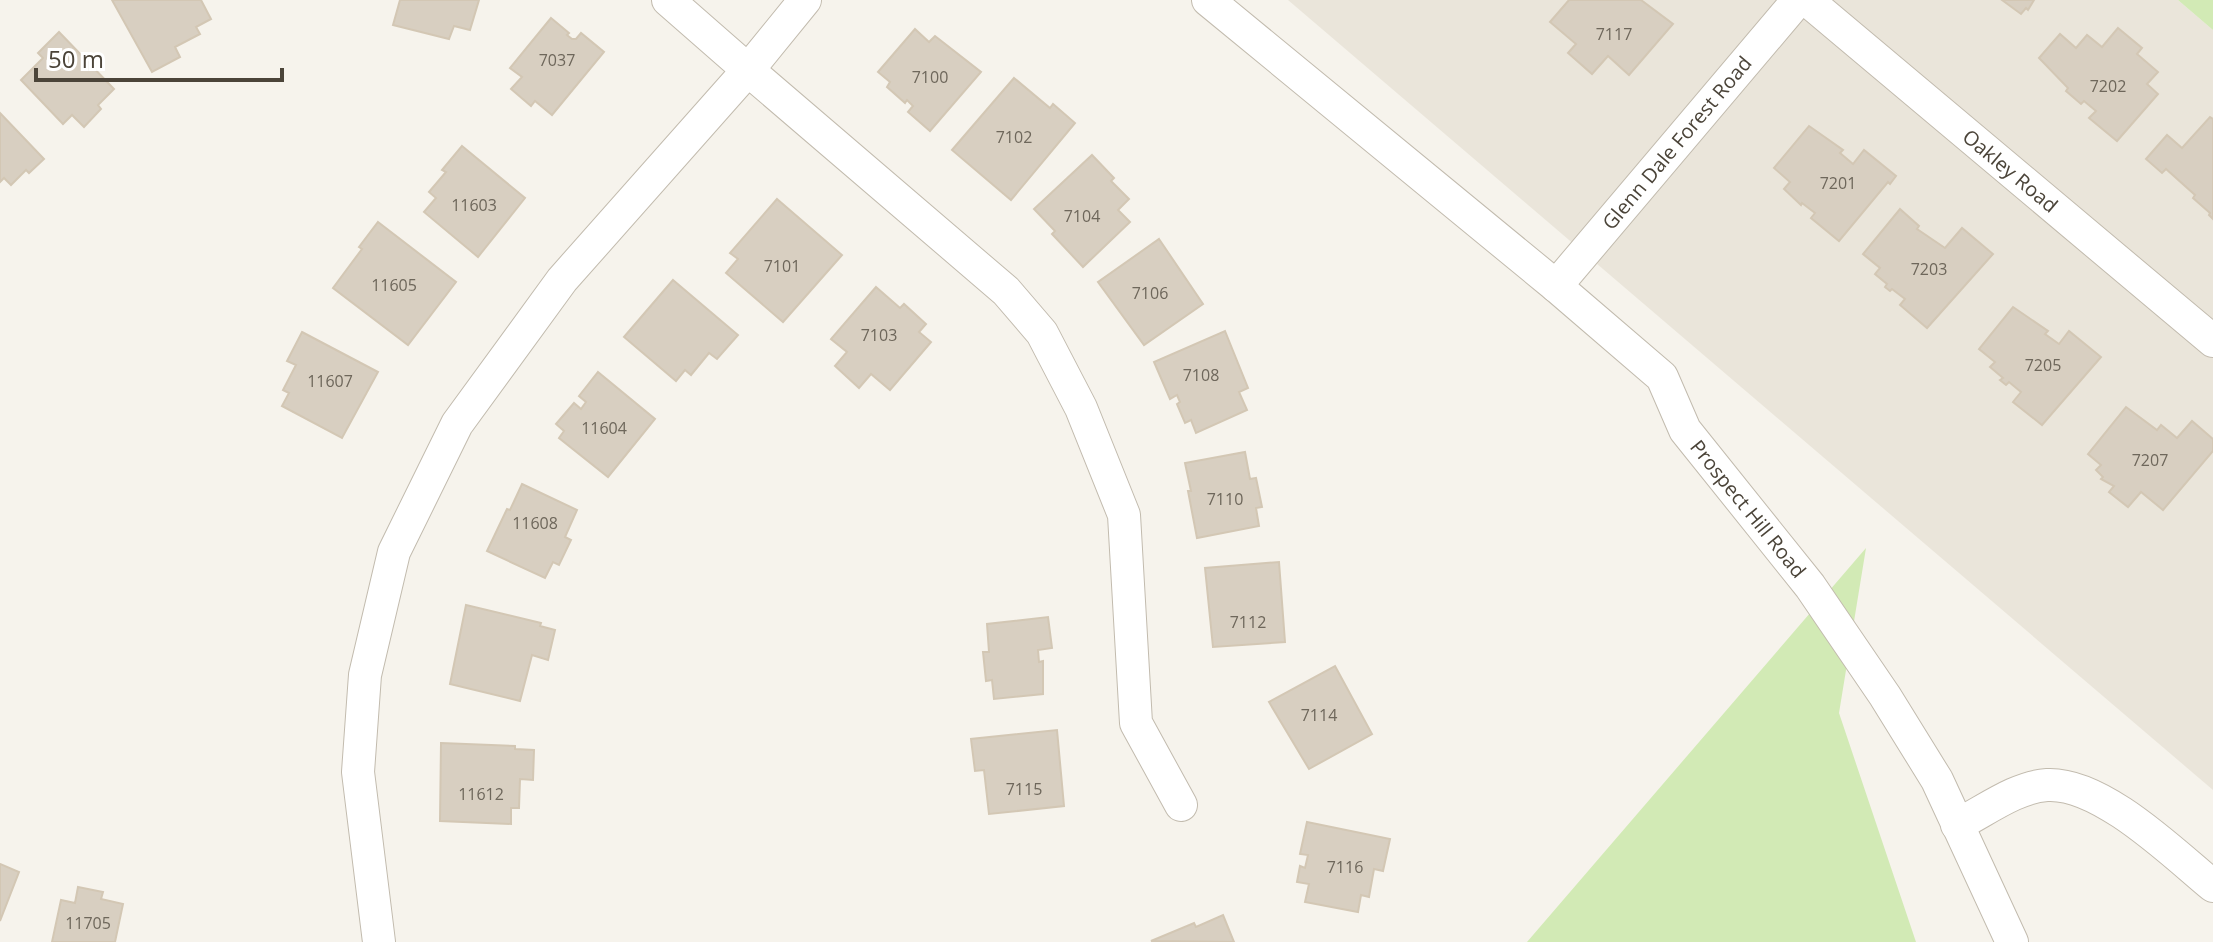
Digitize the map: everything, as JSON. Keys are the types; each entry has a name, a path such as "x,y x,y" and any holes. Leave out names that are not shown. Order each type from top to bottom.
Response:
{"street":[{"path":"668,0 1006,291 1042,333 1081,408 1124,515 1136,723 1181,805"},
{"path":"379,942 358,772 365,675 394,552 457,424 562,280 748,70 805,0"},
{"name":"Prospect Hill Road","path":"1208,0 1662,377 1685,430 1810,586 1885,696 1937,780 2012,942"},
{"name":"Glenn Dale Forest Road","path":"1556,286 1798,0"},
{"name":"Oakley Road","path":"1807,0 2213,341"},
{"path":"1957,825 2024,790 2048,785 2067,787 2085,792 2116,808 2213,886"}],"shaded area":[{"path":"1288,0 2178,0 2213,30 2213,790"}],"green space":[{"path":"2178,0 2213,0 2213,30"},
{"path":"1866,548 1839,713 1916,942 1527,942"}],"building":[{"path":"112,0 201,0 211,19 196,27 200,34 175,47 180,57 152,72"},
{"path":"400,0 479,0 470,30 454,26 449,39 393,25"},
{"path":"1569,0 1641,0 1673,24 1629,75 1608,56 1592,74 1568,53 1576,44 1550,22"},
{"path":"2002,0 2034,0 2028,10 2026,8 2021,14"},
{"path":"551,18 572,39 581,33 604,52 552,115 535,101 531,106 511,89 522,77 510,68"},
{"path":"2118,28 2142,48 2137,54 2158,72 2147,84 2158,94 2117,141 2089,118 2096,111 2084,101 2081,104 2066,91 2068,88 2039,58 2060,34 2076,48 2087,35 2102,47"},
{"path":"915,29 929,42 935,36 981,72 930,131 908,112 913,106 887,87 890,82 878,72"},
{"path":"59,32 114,89 98,105 101,109 84,127 72,115 63,124 21,80 43,58 38,53"},
{"path":"1014,78 1050,108 1053,104 1075,123 1011,200 952,150"},
{"path":"0,113 44,159 29,173 26,170 11,185 4,178 0,182"},
{"path":"2210,117 2213,119 2213,219 2193,198 2195,195 2166,169 2162,173 2146,159 2167,135 2182,148"},
{"path":"1809,126 1843,150 1840,153 1853,164 1864,150 1896,176 1839,241 1811,218 1815,213 1784,189 1790,182 1774,168"},
{"path":"462,146 525,198 478,257 424,212 436,198 429,192"},
{"path":"1092,155 1129,199 1118,210 1130,222 1083,267 1034,209"},
{"path":"777,199 842,255 783,322 726,273 738,259 730,253"},
{"path":"1900,209 1919,226 1917,229 1945,248 1962,228 1993,254 1927,328 1900,305 1905,299 1885,287 1887,284 1875,274 1880,268 1863,254"},
{"path":"378,222 456,282 408,345 333,288"},
{"path":"1159,239 1203,304 1144,345 1098,282"},
{"path":"673,280 738,335 717,359 709,353 691,375 685,370 676,381 624,337"},
{"path":"876,287 900,308 904,304 926,324 919,332 931,342 890,390 871,374 859,388 835,366 847,352 831,339"},
{"path":"2013,307 2048,331 2045,334 2059,344 2069,331 2101,357 2042,425 2013,402 2021,392 2009,382 2006,385 2000,380 2003,378 1990,367 1995,362 1979,349"},
{"path":"1225,331 1248,388 1239,392 1247,410 1196,433 1191,420 1185,423 1177,404 1180,402 1177,395 1170,399 1154,362"},
{"path":"302,332 378,372 342,438 282,406 289,393 283,390 296,365 287,361"},
{"path":"598,372 655,419 608,477 559,438 564,431 556,424 574,403 581,409 586,402 579,396"},
{"path":"2126,407 2157,430 2161,425 2177,438 2192,421 2213,439 2213,451 2163,510 2141,492 2128,507 2109,492 2114,486 2101,479 2103,477 2096,470 2101,465 2088,454"},
{"path":"1245,452 1250,479 1256,478 1262,507 1256,508 1259,526 1197,538 1185,463"},
{"path":"522,484 577,510 565,537 571,540 559,565 553,562 545,578 487,551"},
{"path":"1279,562 1285,642 1213,647 1205,568"},
{"path":"466,605 541,623 540,626 555,630 548,660 532,655 520,701 450,684"},
{"path":"1048,617 1052,648 1038,650 1039,662 1043,661 1043,694 994,699 992,680 986,681 983,652 989,652 987,624"},
{"path":"1335,666 1372,734 1309,769 1269,702"},
{"path":"1057,730 1064,806 989,814 984,770 975,771 971,739"},
{"path":"441,743 515,746 515,749 534,750 533,780 520,779 519,808 511,808 511,824 440,821"},
{"path":"1307,822 1390,839 1383,871 1374,869 1369,897 1361,895 1358,912 1305,902 1309,884 1297,882 1300,866 1305,868 1308,855 1300,854"},
{"path":"0,864 19,872 0,921"},
{"path":"78,887 103,892 101,899 123,904 115,942 52,942 61,900 75,903"},
{"path":"1223,915 1234,942 1151,941 1194,923 1196,927"}]}
